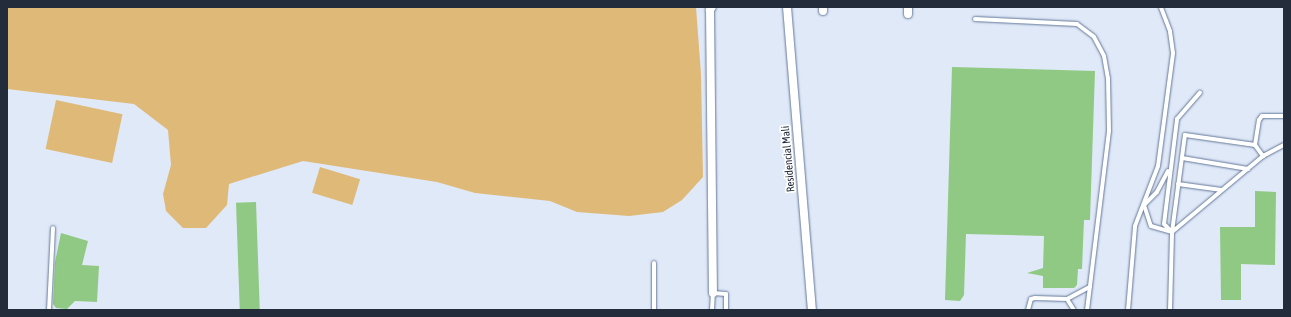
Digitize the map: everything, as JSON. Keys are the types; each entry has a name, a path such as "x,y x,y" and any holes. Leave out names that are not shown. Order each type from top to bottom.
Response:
{"street":[{"path":"712,7 710,10 713,293"},
{"name":"Residencial Mali","path":"787,7 812,310"}],"lane":[{"path":"1128,310 1135,226 1158,166 1173,53 1170,31 1161,7"},
{"path":"975,19 1077,24 1094,37 1104,56 1108,78 1109,131 1087,310"},
{"path":"1172,232 1164,224 1169,168 1178,119 1200,93"},
{"path":"1263,156 1255,145 1259,120 1262,116 1284,116"},
{"path":"1170,310 1172,232 1185,135 1255,145"},
{"path":"1172,232 1263,156 1284,145"},
{"path":"1182,158 1248,169"},
{"path":"1144,205 1157,192 1169,168"},
{"path":"1178,184 1222,190"},
{"path":"1144,205 1151,226 1172,232"},
{"path":"49,310 53,228"},
{"path":"654,263 654,310"},
{"path":"1028,310 1031,299 1067,299 1090,287"},
{"path":"712,310 713,293 726,294 726,310"},
{"path":"1067,299 1074,310"}],"shaded area":[{"path":"7,7 696,7 701,74 703,177 682,200 663,212 629,216 577,212 550,201 475,193 437,182 303,161 229,184 227,205 206,228 183,228 166,211 163,194 171,165 168,130 134,104 7,89"},
{"path":"56,100 123,114 112,163 46,149"},
{"path":"320,167 360,179 352,205 312,193"}],"building":[{"path":"952,67 1095,71 1090,220 1084,220 1082,269 1078,269 1077,285 1074,288 1043,288 1043,276 1027,273 1043,268 1044,236 966,234 964,295 960,301 945,300"},
{"path":"1255,191 1276,192 1275,265 1241,264 1241,300 1221,300 1220,227 1255,227"},
{"path":"256,202 260,310 240,310 236,203"},
{"path":"61,233 88,241 82,265 99,266 97,302 75,301 67,309 56,308 53,304 55,262"}]}
